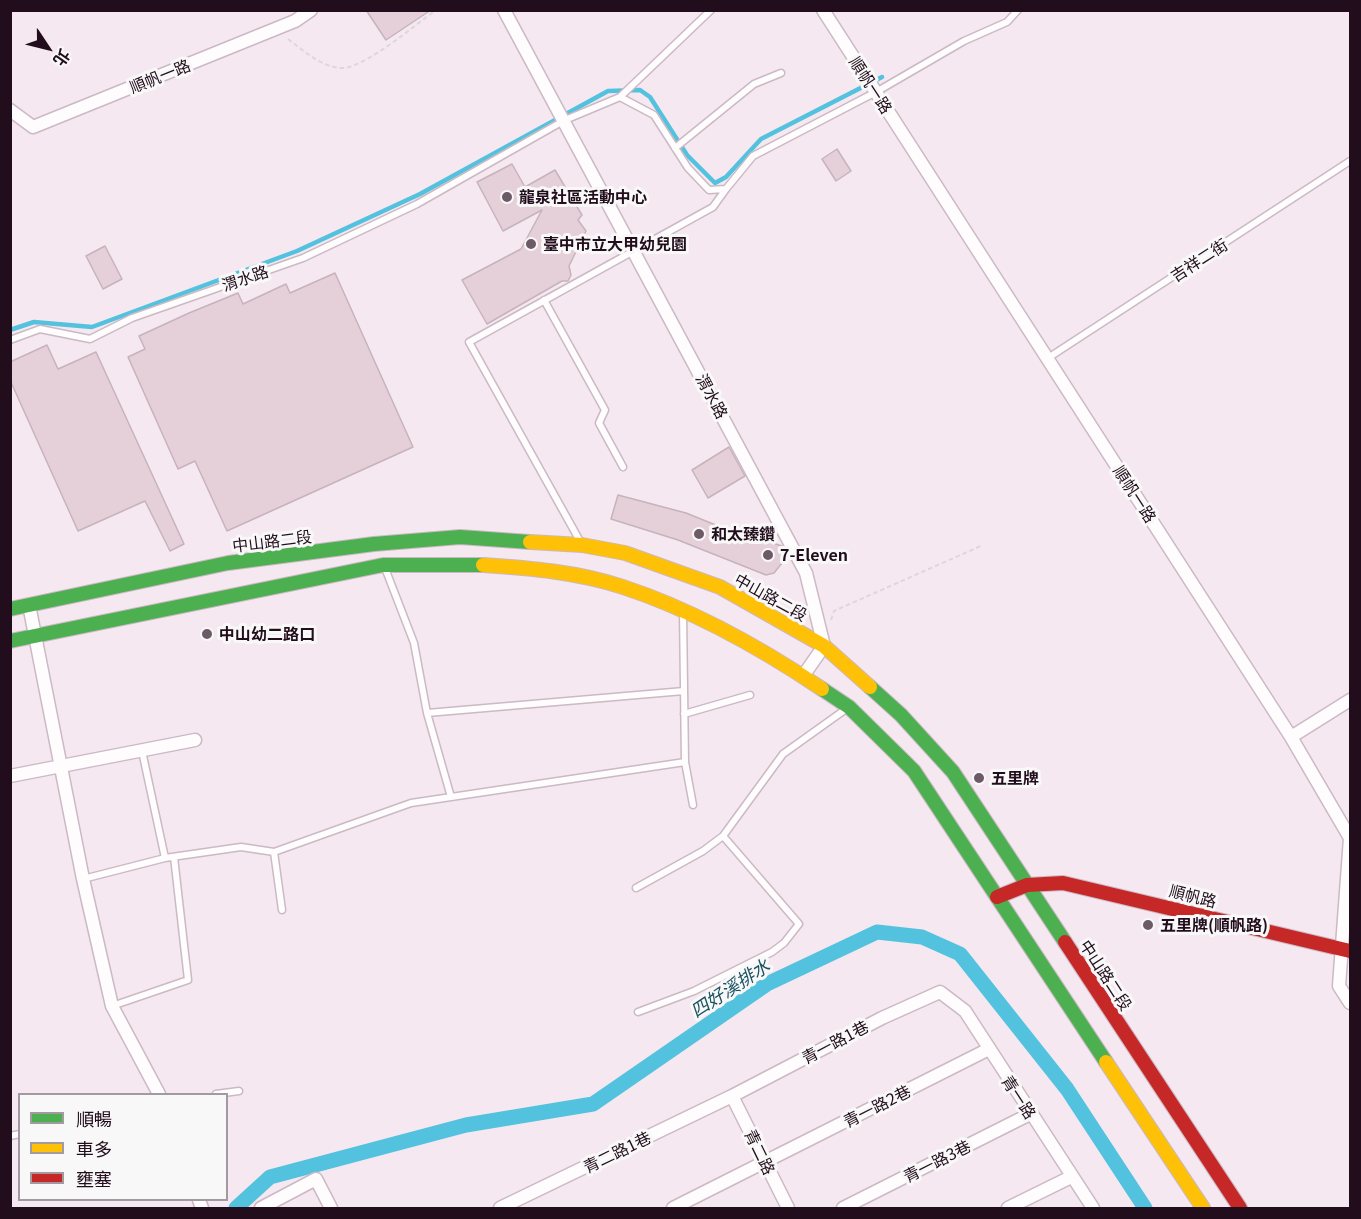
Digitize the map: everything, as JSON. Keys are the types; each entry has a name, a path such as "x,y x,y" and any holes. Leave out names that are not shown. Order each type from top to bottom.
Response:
{"main road":[{"name":"中山路二段","path":"10,609 228,563 374,544 460,537 582,545 626,553 720,587 824,646 902,715 953,772 1240,1209"},
{"path":"10,641 384,565 461,563 540,569 621,586 682,610 803,676 849,706 914,771 1203,1209"},
{"name":"順帆路","path":"997,897 1027,885 1063,883 1346,950"}],"street":[{"name":"順帆一路","path":"10,110 33,127 295,21 311,10"},
{"name":"渭水路","path":"504,10 806,573 824,646"},
{"name":"順帆一路","path":"823,11 1291,736 1350,838 1346,950 1339,986 1350,1003"},
{"path":"28,605 83,879 112,1006 158,1093"},
{"path":"803,676 824,646"},
{"path":"1291,736 1350,700"},
{"path":"10,776 195,740"},
{"name":"青一路","path":"940,992 965,1011 1093,1209"},
{"name":"青一路1巷","path":"732,1096 882,1018 940,992"},
{"name":"青一路2巷","path":"674,1209 989,1049"},
{"name":"青二路","path":"732,1096 788,1209"},
{"name":"青二路1巷","path":"501,1208 732,1096"},
{"name":"青一路3巷","path":"843,1209 1030,1114"},
{"path":"1008,1209 1071,1177"},
{"path":"261,1209 316,1179 331,1209"}],"lane":[{"name":"渭水路","path":"10,340 40,329 90,339 132,318 303,258 417,204 565,120 620,97 711,10"},
{"path":"582,545 469,342 713,207 753,156 876,92 964,40 1007,22 1018,10"},
{"path":"675,148 754,84 781,73"},
{"path":"620,97 654,115 688,168 709,190 726,189"},
{"name":"吉祥二街","path":"1048,358 1350,161"},
{"path":"544,300 605,410 599,423 623,467"},
{"path":"384,565 414,643 427,713 451,797"},
{"path":"682,610 685,762 693,805"},
{"path":"427,713 684,691"},
{"path":"684,714 750,695"},
{"path":"636,888 703,851 723,836 783,754 849,706"},
{"path":"142,750 165,858"},
{"path":"83,879 165,858 241,847 274,852 411,803 685,762"},
{"path":"638,1012 694,991 772,952 784,943 799,924 723,836"},
{"path":"274,852 282,910"},
{"path":"112,1006 188,980 174,857"},
{"path":"228,1093 239,1091"}],"path":[{"path":"275,29 318,61 342,69 363,62 436,10"},
{"path":"824,646 834,611 983,545"}],"building":[{"path":"366,10 431,10 386,40"},
{"path":"837,149 851,171 836,181 822,159"},
{"name":"臺中市立大甲幼兒園","path":"512,164 525,187 555,170 582,215 578,220 586,231 569,266 571,275 568,281 562,281 487,324 462,280 521,249 542,210 503,231 477,182"},
{"path":"105,246 122,279 103,289 86,256"},
{"path":"335,273 413,447 227,531 195,461 178,469 128,357 145,349 139,336 238,293 243,304 286,284 290,293"},
{"path":"47,345 58,369 96,352 184,544 170,551 145,501 78,531 10,380 10,362"},
{"path":"729,447 745,476 708,498 692,470"},
{"name":"和太臻鑽","path":"618,495 686,513 758,542 760,539 782,546 782,563 774,573 766,575 678,540 611,519"}],"waterway":[{"path":"10,330 34,322 92,327 297,251 420,194 608,91 640,90 650,97 687,155 715,183 726,177 761,139 882,77"},
{"name":"四好溪排水","path":"236,1208 270,1177 466,1125 593,1104 767,984 877,932 922,937 960,954 1067,1089 1145,1208"}],"traffic: fast":[{"path":"10,609 228,563 374,544 460,537 530,542"},
{"path":"10,641 383,565 483,565"},
{"path":"870,687 901,715 953,772 1065,942"},
{"path":"822,689 849,707 914,771 1106,1062"}],"traffic: slow":[{"path":"530,542 582,545 625,553 720,587 824,646 870,687"},
{"path":"483,565 571,574 606,582 649,596 726,631 822,689"},
{"path":"1106,1062 1203,1208"}],"traffic: jam":[{"path":"997,897 1027,885 1063,883 1350,951"},
{"path":"1065,942 1240,1208"}],"place":[{"name":"龍泉社區活動中心","path":"507,197"},
{"name":"臺中市立大甲幼兒園","path":"531,244"},
{"name":"和太臻鑽","path":"699,534"},
{"name":"7-Eleven","path":"768,555"},
{"name":"中山幼二路口","path":"207,634"},
{"name":"五里牌","path":"979,778"},
{"name":"五里牌(順帆路)","path":"1148,925"}]}
